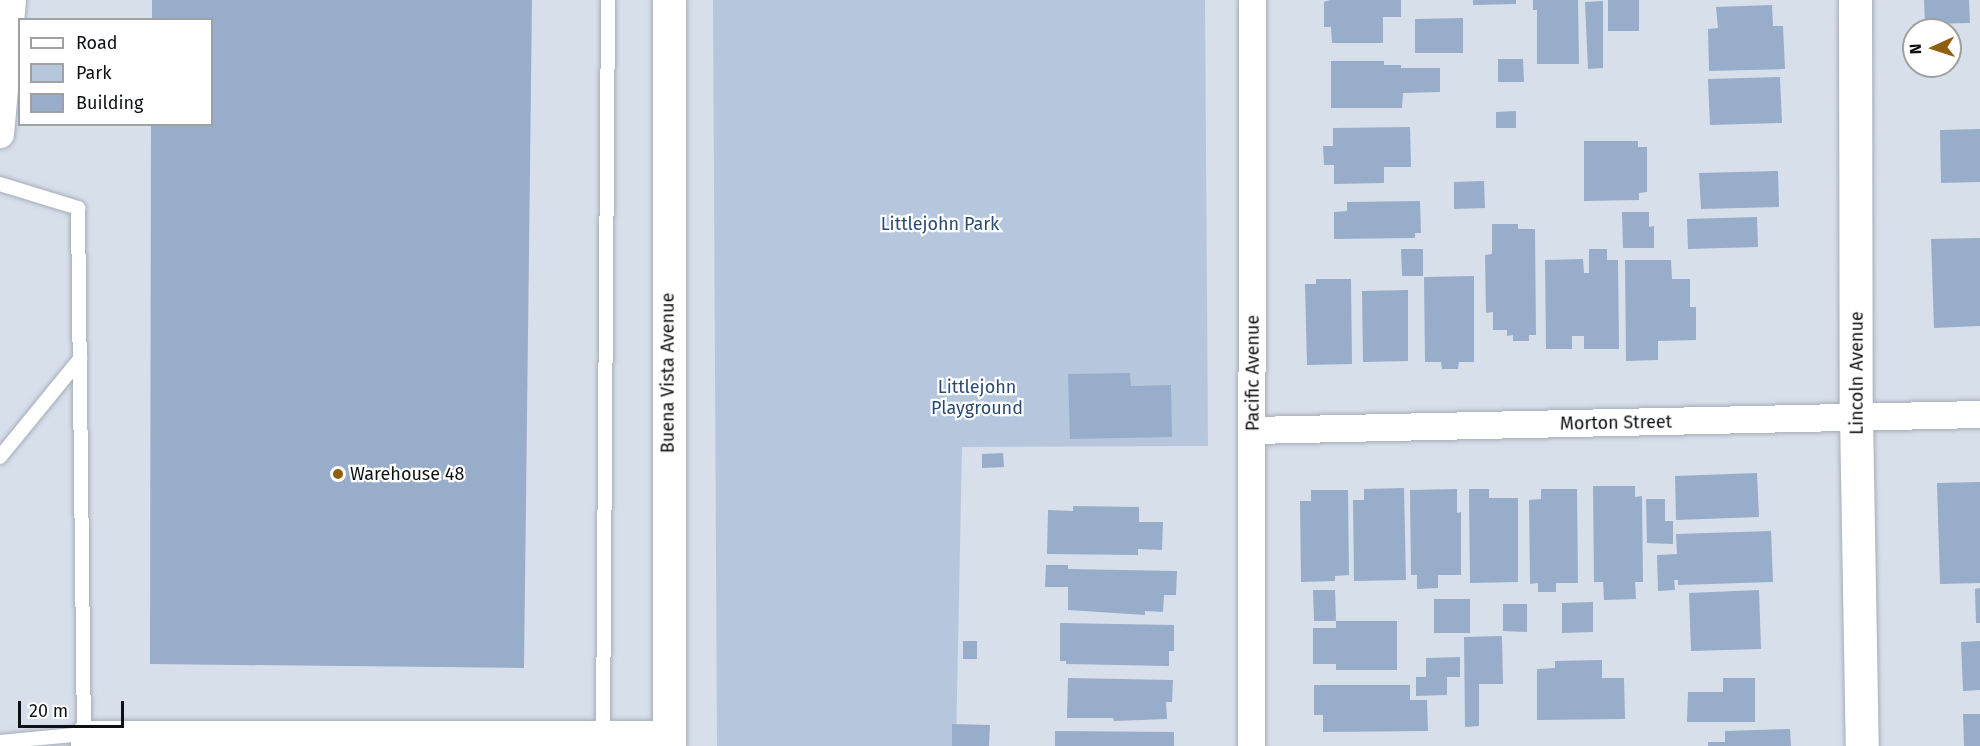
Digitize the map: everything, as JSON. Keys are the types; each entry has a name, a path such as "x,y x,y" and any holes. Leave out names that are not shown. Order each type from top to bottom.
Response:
{"main road":[{"name":"Buena Vista Avenue","path":"669,0 669,740"},
{"name":"Lincoln Avenue","path":"1855,0 1856,416 1862,746"}],"street":[{"path":"0,134 12,0"},
{"name":"Pacific Avenue","path":"1251,746 1252,0"},
{"name":"Morton Street","path":"1252,430 1980,414"},
{"path":"84,740 271,740 603,734 669,740"}],"lane":[{"path":"603,734 608,0"},
{"path":"0,184 78,208 84,740 0,742"},
{"path":"0,457 80,359"}],"green space":[{"name":"Littlejohn Park","path":"713,0 1205,0 1208,446 962,447 956,746 717,746"}],"building":[{"name":"Warehouse 48","path":"152,0 532,0 524,668 150,664 151,126 213,126 213,18 152,18"},
{"path":"1330,0 1401,0 1401,17 1383,17 1383,43 1332,43 1331,27 1324,27 1324,2"},
{"path":"1473,0 1516,0 1516,4 1473,5"},
{"path":"1533,0 1578,0 1579,64 1537,64 1537,10 1533,10"},
{"path":"1608,0 1639,0 1639,31 1608,31"},
{"path":"1924,0 1969,0 1970,23 1962,23 1962,18 1925,18"},
{"path":"1603,1 1603,68 1588,69 1585,2"},
{"path":"1772,5 1773,26 1783,26 1785,69 1709,71 1708,29 1718,28 1716,7"},
{"path":"1463,18 1463,53 1415,53 1415,19"},
{"path":"1498,59 1523,59 1524,82 1498,82"},
{"path":"1331,61 1384,61 1384,65 1401,65 1401,68 1440,68 1440,92 1403,93 1402,108 1331,108"},
{"path":"1780,77 1782,123 1710,125 1708,79"},
{"path":"1516,111 1516,128 1496,128 1496,112"},
{"path":"1410,127 1411,167 1384,167 1384,183 1334,184 1334,165 1324,165 1323,146 1333,146 1333,128"},
{"path":"1980,129 1980,182 1941,183 1940,130"},
{"path":"1584,141 1638,141 1638,147 1647,147 1647,192 1639,193 1639,200 1584,201"},
{"path":"1778,171 1779,207 1701,209 1699,173"},
{"path":"1484,181 1485,208 1454,209 1454,182"},
{"path":"1420,201 1421,233 1415,233 1415,238 1334,239 1334,212 1347,211 1347,202"},
{"path":"1622,212 1649,212 1649,227 1654,226 1654,248 1623,248"},
{"path":"1757,217 1758,247 1688,249 1687,219"},
{"path":"1492,224 1518,224 1518,229 1535,229 1536,335 1529,335 1529,341 1513,341 1513,335 1507,336 1507,330 1493,330 1493,312 1486,313 1485,255 1492,254"},
{"path":"1980,238 1980,326 1934,328 1931,239"},
{"path":"1401,249 1423,249 1423,276 1402,276"},
{"path":"1589,249 1607,249 1607,260 1618,260 1619,349 1584,349 1584,336 1572,336 1572,349 1546,349 1545,260 1583,259 1584,273 1589,273"},
{"path":"1625,260 1671,260 1672,279 1690,279 1690,307 1696,307 1696,340 1658,341 1658,360 1626,361"},
{"path":"1474,276 1474,362 1459,362 1458,369 1442,369 1441,362 1425,362 1424,277"},
{"path":"1316,279 1351,279 1352,364 1307,365 1305,284 1316,284"},
{"path":"1408,290 1408,361 1363,362 1362,291"},
{"path":"1130,373 1131,386 1171,385 1172,437 1070,439 1068,374"},
{"path":"1003,453 1004,467 982,468 982,454"},
{"path":"1757,473 1759,517 1676,520 1675,476"},
{"path":"1980,482 1980,583 1940,584 1937,483"},
{"path":"1593,486 1635,486 1635,497 1642,496 1643,582 1635,582 1636,599 1604,600 1603,582 1594,582"},
{"path":"1404,488 1406,580 1354,581 1353,500 1364,500 1364,489"},
{"path":"1457,489 1457,513 1461,512 1461,575 1438,575 1438,588 1417,589 1417,575 1411,575 1410,490"},
{"path":"1469,489 1489,489 1489,498 1518,498 1518,582 1470,583"},
{"path":"1541,489 1577,489 1578,583 1556,583 1556,592 1538,592 1538,583 1530,584 1529,500 1541,499"},
{"path":"1311,490 1348,490 1349,575 1335,576 1335,581 1301,582 1300,501 1311,501"},
{"path":"1646,499 1665,499 1665,521 1673,521 1673,544 1647,543"},
{"path":"1073,506 1139,507 1139,522 1163,522 1162,550 1138,549 1138,555 1047,554 1048,510 1073,511"},
{"path":"1771,531 1773,582 1678,585 1678,580 1674,580 1675,590 1658,591 1657,555 1677,554 1676,534"},
{"path":"1046,565 1068,565 1068,569 1177,571 1176,595 1164,595 1163,612 1145,611 1145,615 1068,610 1068,587 1045,587"},
{"path":"1980,588 1980,623 1976,623 1975,589"},
{"path":"1313,590 1335,590 1336,621 1314,621"},
{"path":"1759,590 1761,649 1691,651 1689,593"},
{"path":"1434,599 1470,599 1470,633 1434,633"},
{"path":"1593,602 1593,632 1562,633 1562,603"},
{"path":"1503,604 1527,604 1527,632 1503,631"},
{"path":"1336,621 1397,621 1397,670 1336,670 1336,664 1313,664 1313,628 1336,628"},
{"path":"1060,623 1174,625 1174,651 1169,651 1169,666 1066,664 1066,661 1060,661"},
{"path":"1502,636 1503,684 1479,684 1479,726 1465,727 1464,637"},
{"path":"963,641 977,641 977,659 963,659"},
{"path":"1980,641 1980,690 1963,691 1961,642"},
{"path":"1460,657 1460,677 1447,677 1447,695 1416,696 1416,677 1426,677 1426,658"},
{"path":"1602,660 1602,678 1624,678 1625,719 1537,720 1537,669 1555,668 1555,661"},
{"path":"1068,678 1173,680 1172,702 1166,702 1167,719 1114,721 1113,718 1067,718"},
{"path":"1723,678 1755,678 1755,722 1687,722 1688,692 1723,692"},
{"path":"1314,685 1410,685 1410,700 1427,700 1428,731 1323,732 1323,715 1314,715"},
{"path":"1963,714 1980,714 1980,746 1964,746"},
{"path":"952,724 990,725 989,746 952,746"},
{"path":"1790,729 1791,746 1708,746 1708,742 1725,742 1725,731"},
{"path":"1055,731 1174,732 1174,746 1055,746"}],"place":[{"name":"Warehouse 48","path":"338,474"}],"park label":[{"name":"Littlejohn Playground","path":"977,398"}]}
